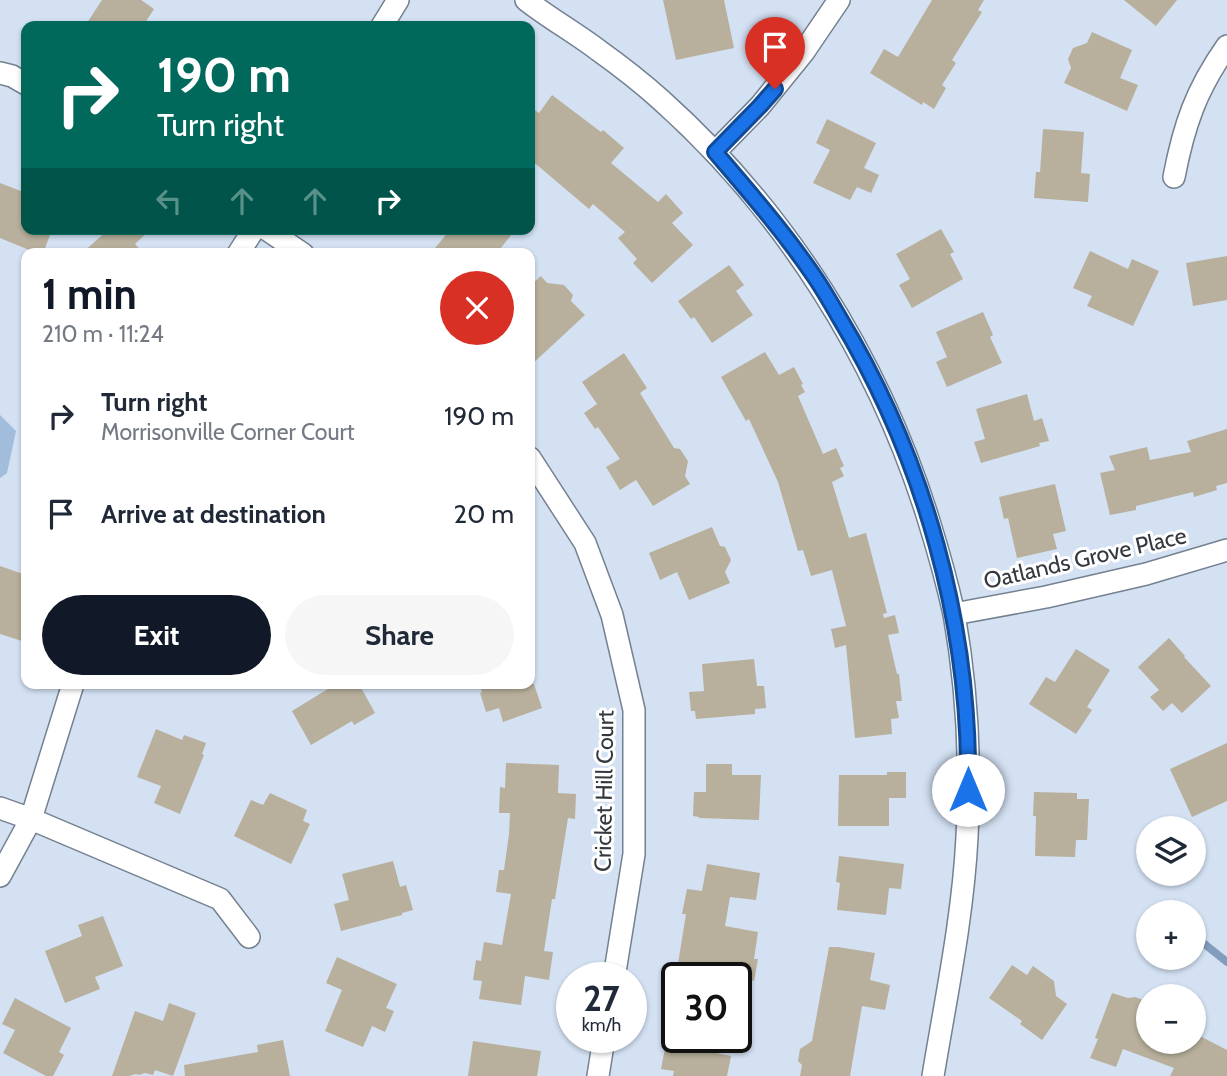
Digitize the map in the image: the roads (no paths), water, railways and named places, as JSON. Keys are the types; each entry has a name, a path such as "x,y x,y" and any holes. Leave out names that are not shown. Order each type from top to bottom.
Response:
{"street":[{"path":"385,21 398,0"},
{"path":"526,0 599,50 660,100 715,152 769,215 816,278 857,346 885,403 915,477 939,552 954,614 965,704 968,767 967,837 960,918 933,1076"},
{"path":"715,152 769,96 803,53 839,0"},
{"path":"1174,177 1181,137 1197,96 1227,46"},
{"path":"0,73 21,81"},
{"path":"275,235 294,248"},
{"name":"Cricket Hill Court","path":"535,466 584,543 612,615 634,710 634,854 617,962"},
{"name":"Oatlands Grove Place","path":"954,614 1046,597 1146,574 1227,550"},
{"path":"0,876 31,819 71,689"},
{"path":"0,808 220,899 249,937"},
{"path":"598,1076 602,1053"}],"waterway":[{"path":"1206,945 1227,962"}]}
